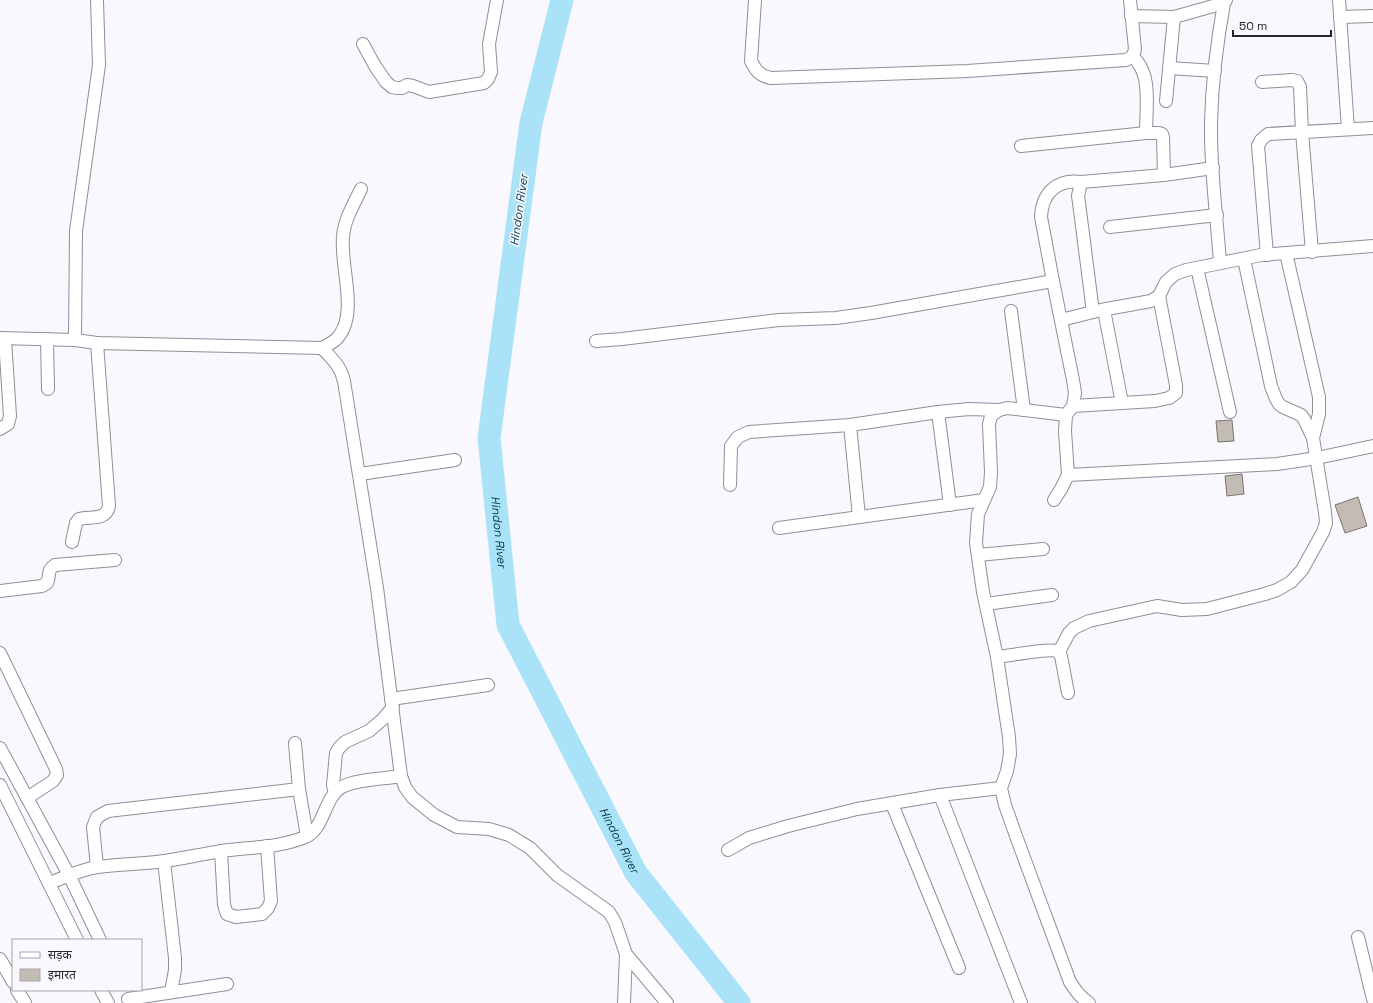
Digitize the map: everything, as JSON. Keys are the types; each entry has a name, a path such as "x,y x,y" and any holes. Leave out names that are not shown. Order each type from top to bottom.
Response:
{"street":[{"path":"75,340 76,231 99,65 97,0"},
{"path":"363,44 375,66 386,82 392,87 402,88 407,85 429,92 484,83 488,79 491,72 490,44 497,0"},
{"path":"756,0 751,61 755,70 762,77 771,78 968,71 1126,60 1134,56"},
{"path":"1130,0 1135,49 1134,56 1144,76 1146,87 1146,132"},
{"path":"1339,0 1348,129"},
{"path":"1132,16 1174,17 1225,2 1218,35 1211,122 1220,263"},
{"path":"1340,17 1373,16"},
{"path":"1166,101 1174,17"},
{"path":"1169,68 1215,71"},
{"path":"1262,82 1292,80 1297,81 1300,87 1302,132 1312,252"},
{"path":"1267,255 1258,146 1260,140 1268,134 1373,128"},
{"path":"1021,146 1146,132 1159,133 1164,137 1164,175"},
{"path":"1054,500 1068,474 1065,431 1075,393 1074,380 1041,217 1044,201 1050,192 1058,185 1071,181 1081,182 1164,175 1213,168"},
{"path":"1081,182 1078,196 1099,311 1122,403"},
{"path":"0,429 8,424 10,416 3,338 75,340 97,343 322,348 332,343 339,336 346,322 348,309 342,238 346,221 361,189"},
{"path":"1110,227 1217,215"},
{"path":"1062,320 1151,301 1159,296 1166,282 1175,274 1186,270 1244,258 1267,255 1373,246"},
{"path":"1286,253 1319,397 1319,414 1313,438"},
{"path":"1059,652 1069,633 1080,624 1089,620 1157,606 1182,610 1207,608 1277,590 1291,582 1302,570 1323,532 1326,523 1325,512 1313,438 1304,419 1300,415 1283,407 1276,399 1271,386 1244,258"},
{"path":"1197,268 1230,412"},
{"path":"596,341 622,340 779,320 836,318 871,314 1053,281"},
{"path":"730,485 731,446 738,437 749,432 850,425 969,409 999,410 1007,408 1070,411 1169,398 1176,393 1176,385 1159,296"},
{"path":"1011,311 1024,410"},
{"path":"47,339 48,389"},
{"path":"72,542 76,522 79,519 104,516 108,512 109,506 97,343"},
{"path":"322,348 336,363 341,371 360,474 377,588 401,776 405,787 412,797 434,815 448,824 457,827 489,829 509,835 530,848 558,875 609,912 615,922 626,954 667,1003"},
{"path":"999,410 991,416 989,424 991,479 990,487 978,514 976,543 986,604 997,657 1009,737 1010,754 1007,771 1001,788 1005,805 1016,836 1070,982 1078,994 1089,1003"},
{"path":"938,412 950,505"},
{"path":"850,425 859,517"},
{"path":"1068,474 1277,464 1317,458 1373,446"},
{"path":"360,474 455,460"},
{"path":"779,528 984,500"},
{"path":"978,555 1043,549"},
{"path":"0,591 42,586 47,583 49,571 55,565 115,560"},
{"path":"986,604 1052,595"},
{"path":"997,657 1046,651 1059,652"},
{"path":"1059,652 1068,693"},
{"path":"0,653 56,770 57,776 53,781 27,798"},
{"path":"392,703 488,685"},
{"path":"335,793 333,785 334,768 336,753 339,748 345,742 369,730 383,719 392,703"},
{"path":"295,743 299,789 307,836"},
{"path":"0,748 69,875 100,939"},
{"path":"50,883 69,875 97,867 164,861 222,851 267,846 296,840 307,836 314,830 335,793 341,787 352,783 401,776"},
{"path":"0,785 77,939"},
{"path":"728,850 749,838 788,826 857,809 940,795 1001,788"},
{"path":"97,867 93,827 97,817 108,811 299,789"},
{"path":"940,795 1021,1003"},
{"path":"892,804 959,968"},
{"path":"222,851 224,905 227,914 236,917 262,914 268,908 271,901 267,846"},
{"path":"164,861 175,958 175,970 171,992"},
{"path":"1358,937 1373,999"},
{"path":"624,1003 626,954"},
{"path":"0,960 12,980"},
{"path":"127,997 227,984"},
{"path":"18,991 25,1003"},
{"path":"102,991 108,1003"}],"building":[{"path":"1232,420 1234,441 1218,442 1216,421"},
{"path":"1242,474 1244,494 1227,496 1225,476"},
{"path":"1358,497 1367,526 1345,533 1335,505"}],"waterway":[{"name":"Hindon River","path":"562,0 531,123 489,438 508,625 636,873 739,1003"}]}
